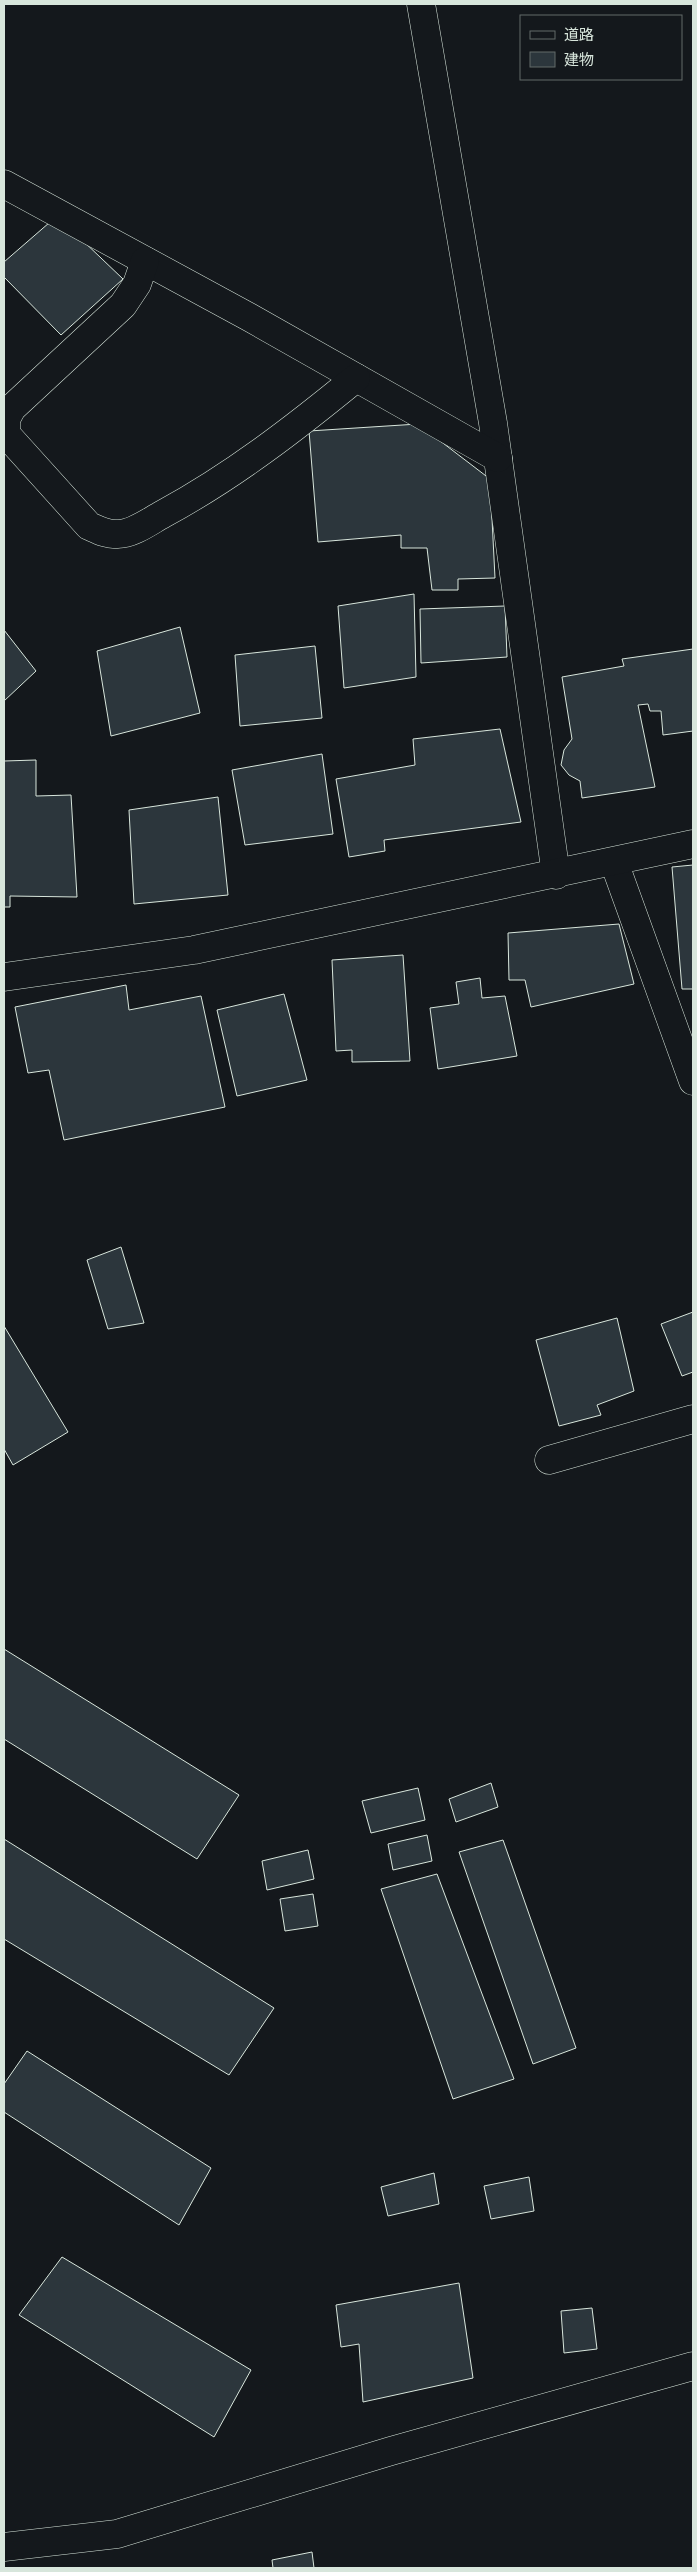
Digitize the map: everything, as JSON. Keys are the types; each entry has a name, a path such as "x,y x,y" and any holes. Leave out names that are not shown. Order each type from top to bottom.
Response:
{"street":[{"path":"421,4 498,458 556,875"},
{"path":"4,184 498,458"},
{"path":"145,261 137,284 123,305 12,408 6,419 6,434 89,526 105,533 119,534 141,526 209,489 301,424 356,378"},
{"path":"4,977 194,950 556,875 693,844"},
{"path":"614,862 693,1081"},
{"path":"549,1460 693,1419"},
{"path":"4,2545 117,2534 391,2451 693,2366"}],"building":[{"path":"57,216 123,279 61,335 4,277 4,262"},
{"path":"418,424 490,479 495,578 458,579 458,590 432,590 427,548 401,548 401,535 318,542 309,431"},
{"path":"414,594 416,677 344,688 338,606"},
{"path":"505,606 507,657 421,663 420,609"},
{"path":"180,627 200,713 111,736 97,651"},
{"path":"4,630 36,671 4,701"},
{"path":"315,646 322,718 240,726 235,655"},
{"path":"693,649 693,731 663,735 661,711 650,711 648,704 638,705 655,787 582,798 580,781 569,775 561,765 564,750 572,739 562,677 624,666 622,659"},
{"path":"500,729 521,822 384,840 385,851 349,857 336,779 415,765 413,739"},
{"path":"322,754 333,834 245,845 232,770"},
{"path":"36,760 36,796 71,795 77,897 10,896 10,907 4,907 4,761"},
{"path":"218,797 228,895 134,904 129,810"},
{"path":"693,865 693,989 682,989 672,867"},
{"path":"619,924 634,984 531,1007 525,980 509,980 508,933"},
{"path":"403,955 410,1061 352,1062 352,1050 336,1051 332,960"},
{"path":"480,978 482,998 505,996 517,1056 438,1069 430,1008 459,1004 456,982"},
{"path":"126,985 129,1010 201,996 225,1107 64,1140 49,1070 28,1073 15,1007"},
{"path":"284,994 307,1080 237,1096 217,1010"},
{"path":"121,1247 144,1323 108,1329 87,1260"},
{"path":"693,1312 693,1372 682,1376 661,1324"},
{"path":"617,1318 634,1391 597,1405 601,1415 559,1426 536,1340"},
{"path":"4,1326 68,1432 13,1465 4,1449"},
{"path":"4,1649 239,1795 197,1859 4,1739"},
{"path":"491,1783 498,1807 456,1822 449,1799"},
{"path":"418,1788 425,1820 371,1833 362,1801"},
{"path":"427,1835 432,1861 393,1870 388,1844"},
{"path":"4,1839 274,2008 229,2075 4,1939"},
{"path":"503,1840 576,2048 533,2064 459,1852"},
{"path":"308,1850 314,1879 267,1890 262,1861"},
{"path":"437,1874 514,2079 453,2099 381,1889"},
{"path":"313,1894 318,1926 285,1931 280,1899"},
{"path":"27,2051 211,2168 179,2225 4,2112 4,2084"},
{"path":"434,2173 439,2204 388,2216 381,2187"},
{"path":"529,2177 534,2211 491,2219 484,2186"},
{"path":"62,2257 251,2370 214,2437 19,2315"},
{"path":"459,2283 473,2378 363,2402 359,2344 341,2347 336,2305"},
{"path":"592,2308 597,2349 564,2353 561,2311"},
{"path":"312,2552 314,2568 273,2568 272,2560"}]}
